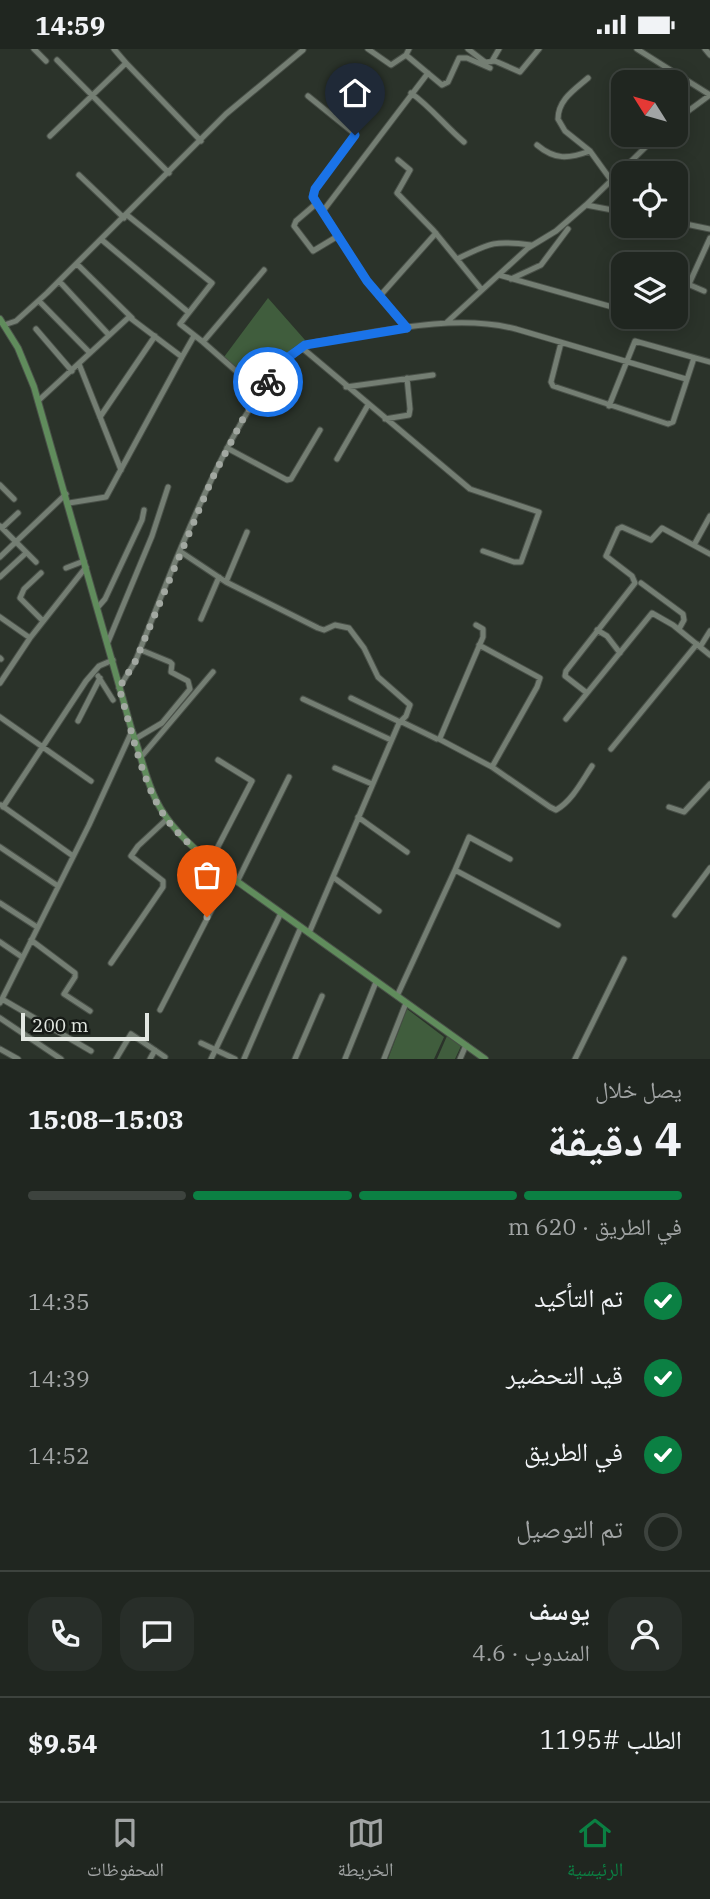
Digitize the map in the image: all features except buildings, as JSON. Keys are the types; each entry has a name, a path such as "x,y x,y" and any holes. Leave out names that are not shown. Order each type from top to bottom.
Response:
{"main road":[{"path":"1,324 30,374 69,503 119,688 156,801 167,819 190,845 210,862 485,1059"}],"street":[{"path":"34,49 46,61"},
{"path":"114,49 201,141"},
{"path":"368,49 389,65 408,52 444,85 459,58 502,63 520,72 539,49"},
{"path":"468,49 487,63"},
{"path":"487,63 499,49"},
{"path":"637,49 710,95 688,111"},
{"path":"705,49 710,55"},
{"path":"1,324 16,321 39,301 226,114 303,50"},
{"path":"57,60 169,173"},
{"path":"50,135 126,63"},
{"path":"323,211 428,73"},
{"path":"446,323 532,245 556,231 611,180 590,151 565,131 558,119 559,108 587,78"},
{"path":"411,93 432,109 464,142"},
{"path":"309,96 355,134 315,189 313,197 357,267 407,328"},
{"path":"537,145 551,155 566,158 590,151"},
{"path":"631,161 645,147"},
{"path":"398,160 409,168 410,172 397,194 436,233 482,290"},
{"path":"79,175 126,216 212,283 180,324 260,392"},
{"path":"317,204 296,221 294,226 313,251 338,236"},
{"path":"586,205 611,210"},
{"path":"688,224 710,229"},
{"path":"511,279 541,265 568,229"},
{"path":"380,296 436,233"},
{"path":"704,291 689,284 710,238"},
{"path":"102,240 188,312"},
{"path":"457,259 481,247 502,241 532,245"},
{"path":"78,264 132,318 182,357"},
{"path":"203,342 264,270"},
{"path":"499,275 611,307"},
{"path":"60,281 110,335"},
{"path":"39,301 90,353"},
{"path":"38,401 127,319 132,318"},
{"path":"119,688 132,670 141,650 227,448 260,392 274,373 301,347 317,342 446,323 499,325 686,379"},
{"path":"36,329 72,370"},
{"path":"100,417 155,336"},
{"path":"69,503 105,498 194,336"},
{"path":"609,406 633,343 637,341 710,362"},
{"path":"561,343 551,384 556,388 671,424 694,358"},
{"path":"301,347 473,491 539,512 521,562 483,551"},
{"path":"79,364 121,470"},
{"path":"346,387 433,375"},
{"path":"385,419 409,415 407,378"},
{"path":"337,459 368,405"},
{"path":"227,448 287,480 320,430"},
{"path":"0,485 3,493 14,499"},
{"path":"108,642 152,536 168,487"},
{"path":"0,557 66,494"},
{"path":"97,607 108,591 142,520 144,510"},
{"path":"19,513 1,527 36,562"},
{"path":"694,545 710,516"},
{"path":"587,693 565,673 635,583 632,576 606,556 620,527 649,540 662,528 710,554"},
{"path":"226,582 247,532"},
{"path":"181,552 226,582 318,628 324,630 335,625 349,628 364,647 378,677 410,705 391,740 309,933"},
{"path":"0,577 26,553"},
{"path":"66,568 85,564"},
{"path":"0,683 85,564"},
{"path":"41,573 24,589 20,598 43,621"},
{"path":"201,619 219,577"},
{"path":"641,583 682,614 684,620 678,629"},
{"path":"566,719 652,613 678,629 710,655"},
{"path":"0,617 30,638"},
{"path":"439,739 484,632 476,625"},
{"path":"597,631 607,636 620,653"},
{"path":"611,749 710,631"},
{"path":"479,645 540,678 492,767"},
{"path":"91,1051 1,1001 134,735 162,723 190,689 188,681 171,672 170,662 141,650"},
{"path":"73,856 1,806 95,670 113,660"},
{"path":"95,670 113,700"},
{"path":"141,757 214,672"},
{"path":"78,721 100,678"},
{"path":"351,698 492,767 556,810 564,805 592,766"},
{"path":"303,699 391,740"},
{"path":"0,717 91,781"},
{"path":"210,862 253,781 218,760"},
{"path":"335,768 372,784"},
{"path":"237,882 289,777"},
{"path":"669,807 684,812 710,784"},
{"path":"358,817 407,852"},
{"path":"111,963 163,887 163,881 131,856 167,819"},
{"path":"397,996 469,837 510,859"},
{"path":"0,847 58,886"},
{"path":"675,915 710,868"},
{"path":"455,870 558,925"},
{"path":"160,1010 229,876"},
{"path":"333,877 379,911"},
{"path":"0,903 37,927"},
{"path":"211,1059 281,913"},
{"path":"244,1059 300,927"},
{"path":"31,940 75,973 64,994 90,1011"},
{"path":"0,942 22,957"},
{"path":"575,1059 624,959"},
{"path":"345,1059 376,982"},
{"path":"295,1059 322,996"},
{"path":"384,1059 406,1003"},
{"path":"0,1018 61,1059"},
{"path":"116,1059 131,1034 165,1057"},
{"path":"201,1043 235,1059"},
{"path":"460,1059 466,1045"},
{"path":"0,1049 18,1059"},
{"path":"150,1059 155,1050"}],"green space":[{"path":"268,298 305,340 293,348 260,387 224,357"},
{"path":"407,1009 444,1037 434,1059 388,1059"},
{"path":"447,1036 461,1046 455,1059 437,1059"}],"way so far":[{"path":"207,917 229,876 190,845 167,819 156,801 119,688 135,662 227,448 245,415 268,382"}],"route":[{"path":"268,382 290,356 305,345 407,328 367,281 313,197 315,189 355,135"}]}
